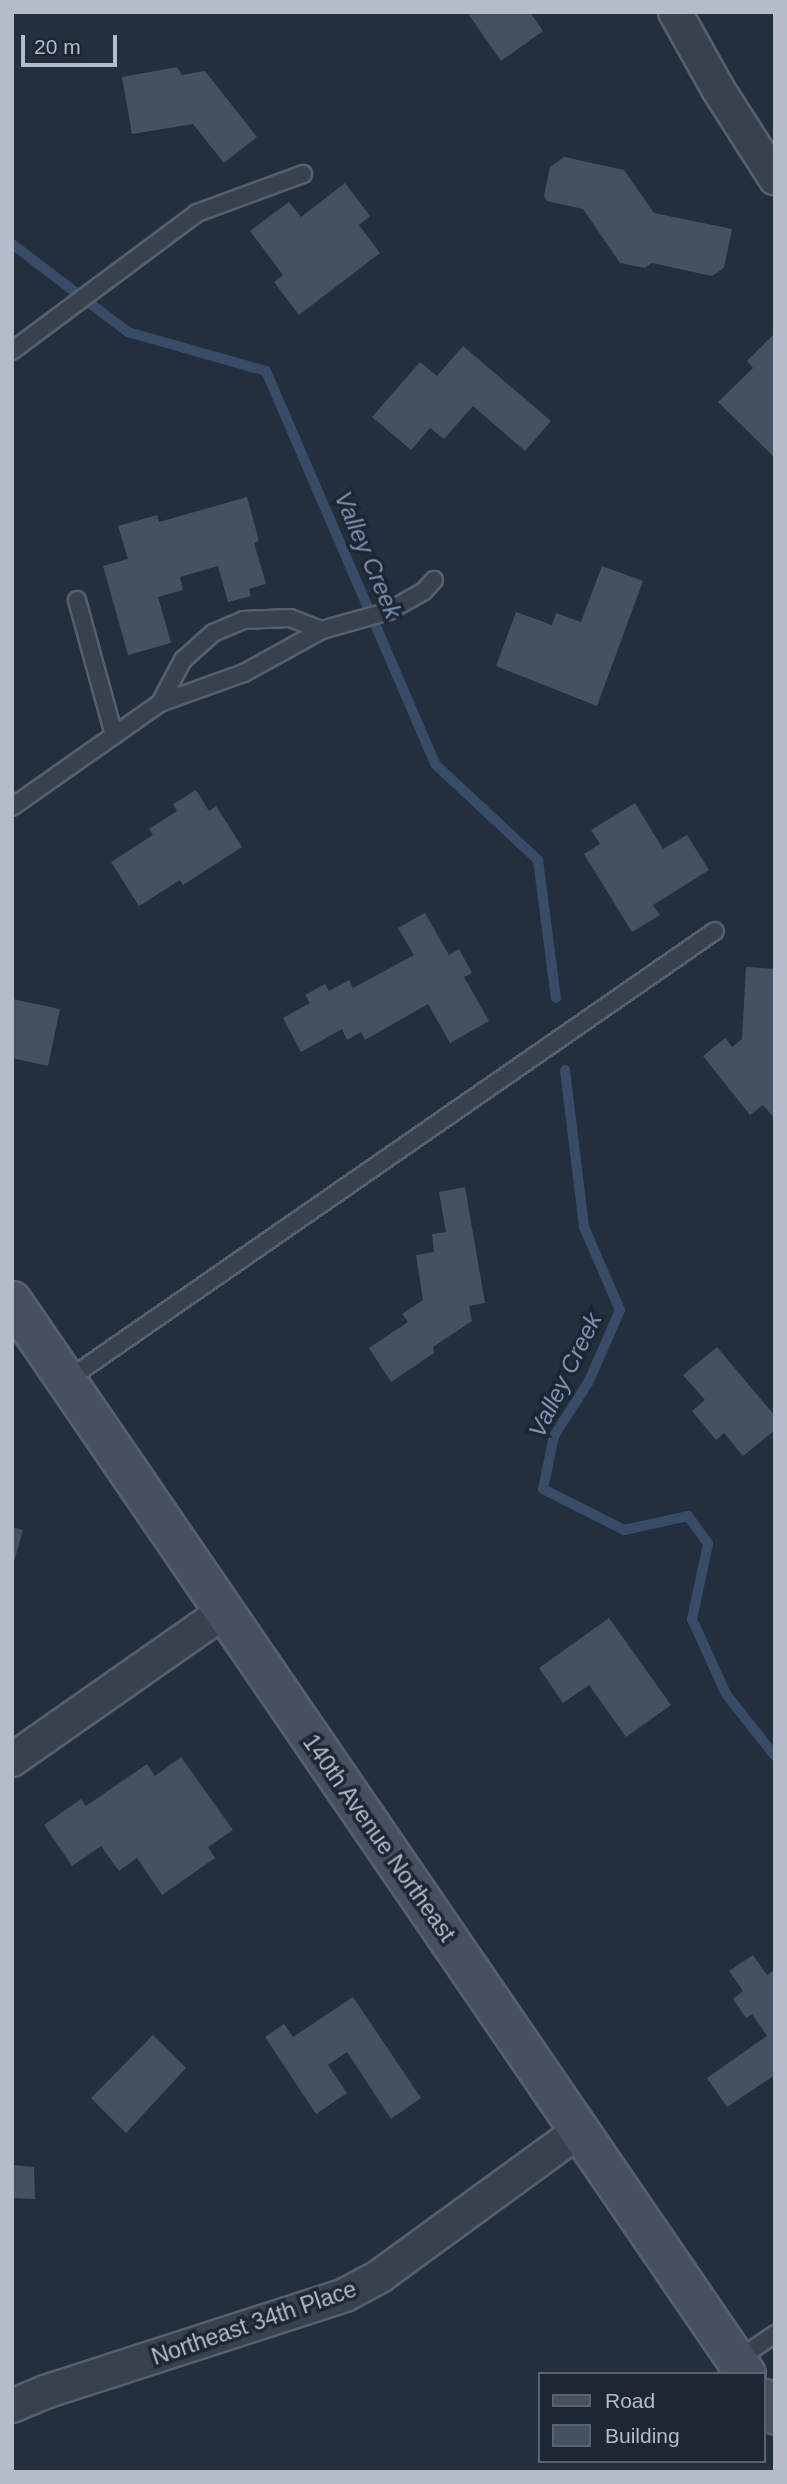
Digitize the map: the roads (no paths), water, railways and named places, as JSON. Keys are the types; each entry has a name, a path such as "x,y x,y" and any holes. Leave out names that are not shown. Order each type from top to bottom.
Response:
{"street":[{"path":"675,12 718,89 775,178"},
{"name":"140th Avenue Northeast","path":"12,1301 741,2367"},
{"path":"12,1760 225,1611"},
{"name":"Northeast 34th Place","path":"12,2406 345,2295 380,2276 580,2130"}],"lane":[{"path":"12,351 197,213 303,174"},
{"path":"12,807 160,703 244,673 322,630 389,611 424,591 434,580"},
{"path":"77,600 114,735"},
{"path":"160,703 183,660 213,633 243,620 290,618 322,630"},
{"path":"67,1380 715,931"},
{"path":"741,2367 775,2333"}],"waterway":[{"name":"Valley Creek","path":"12,244 128,332 266,371 435,764 538,860 556,998"},
{"name":"Valley Creek","path":"565,1070 584,1227 620,1310 589,1381 554,1436 543,1489 624,1530 688,1516 708,1544 692,1619 726,1694 775,1756"}]}
